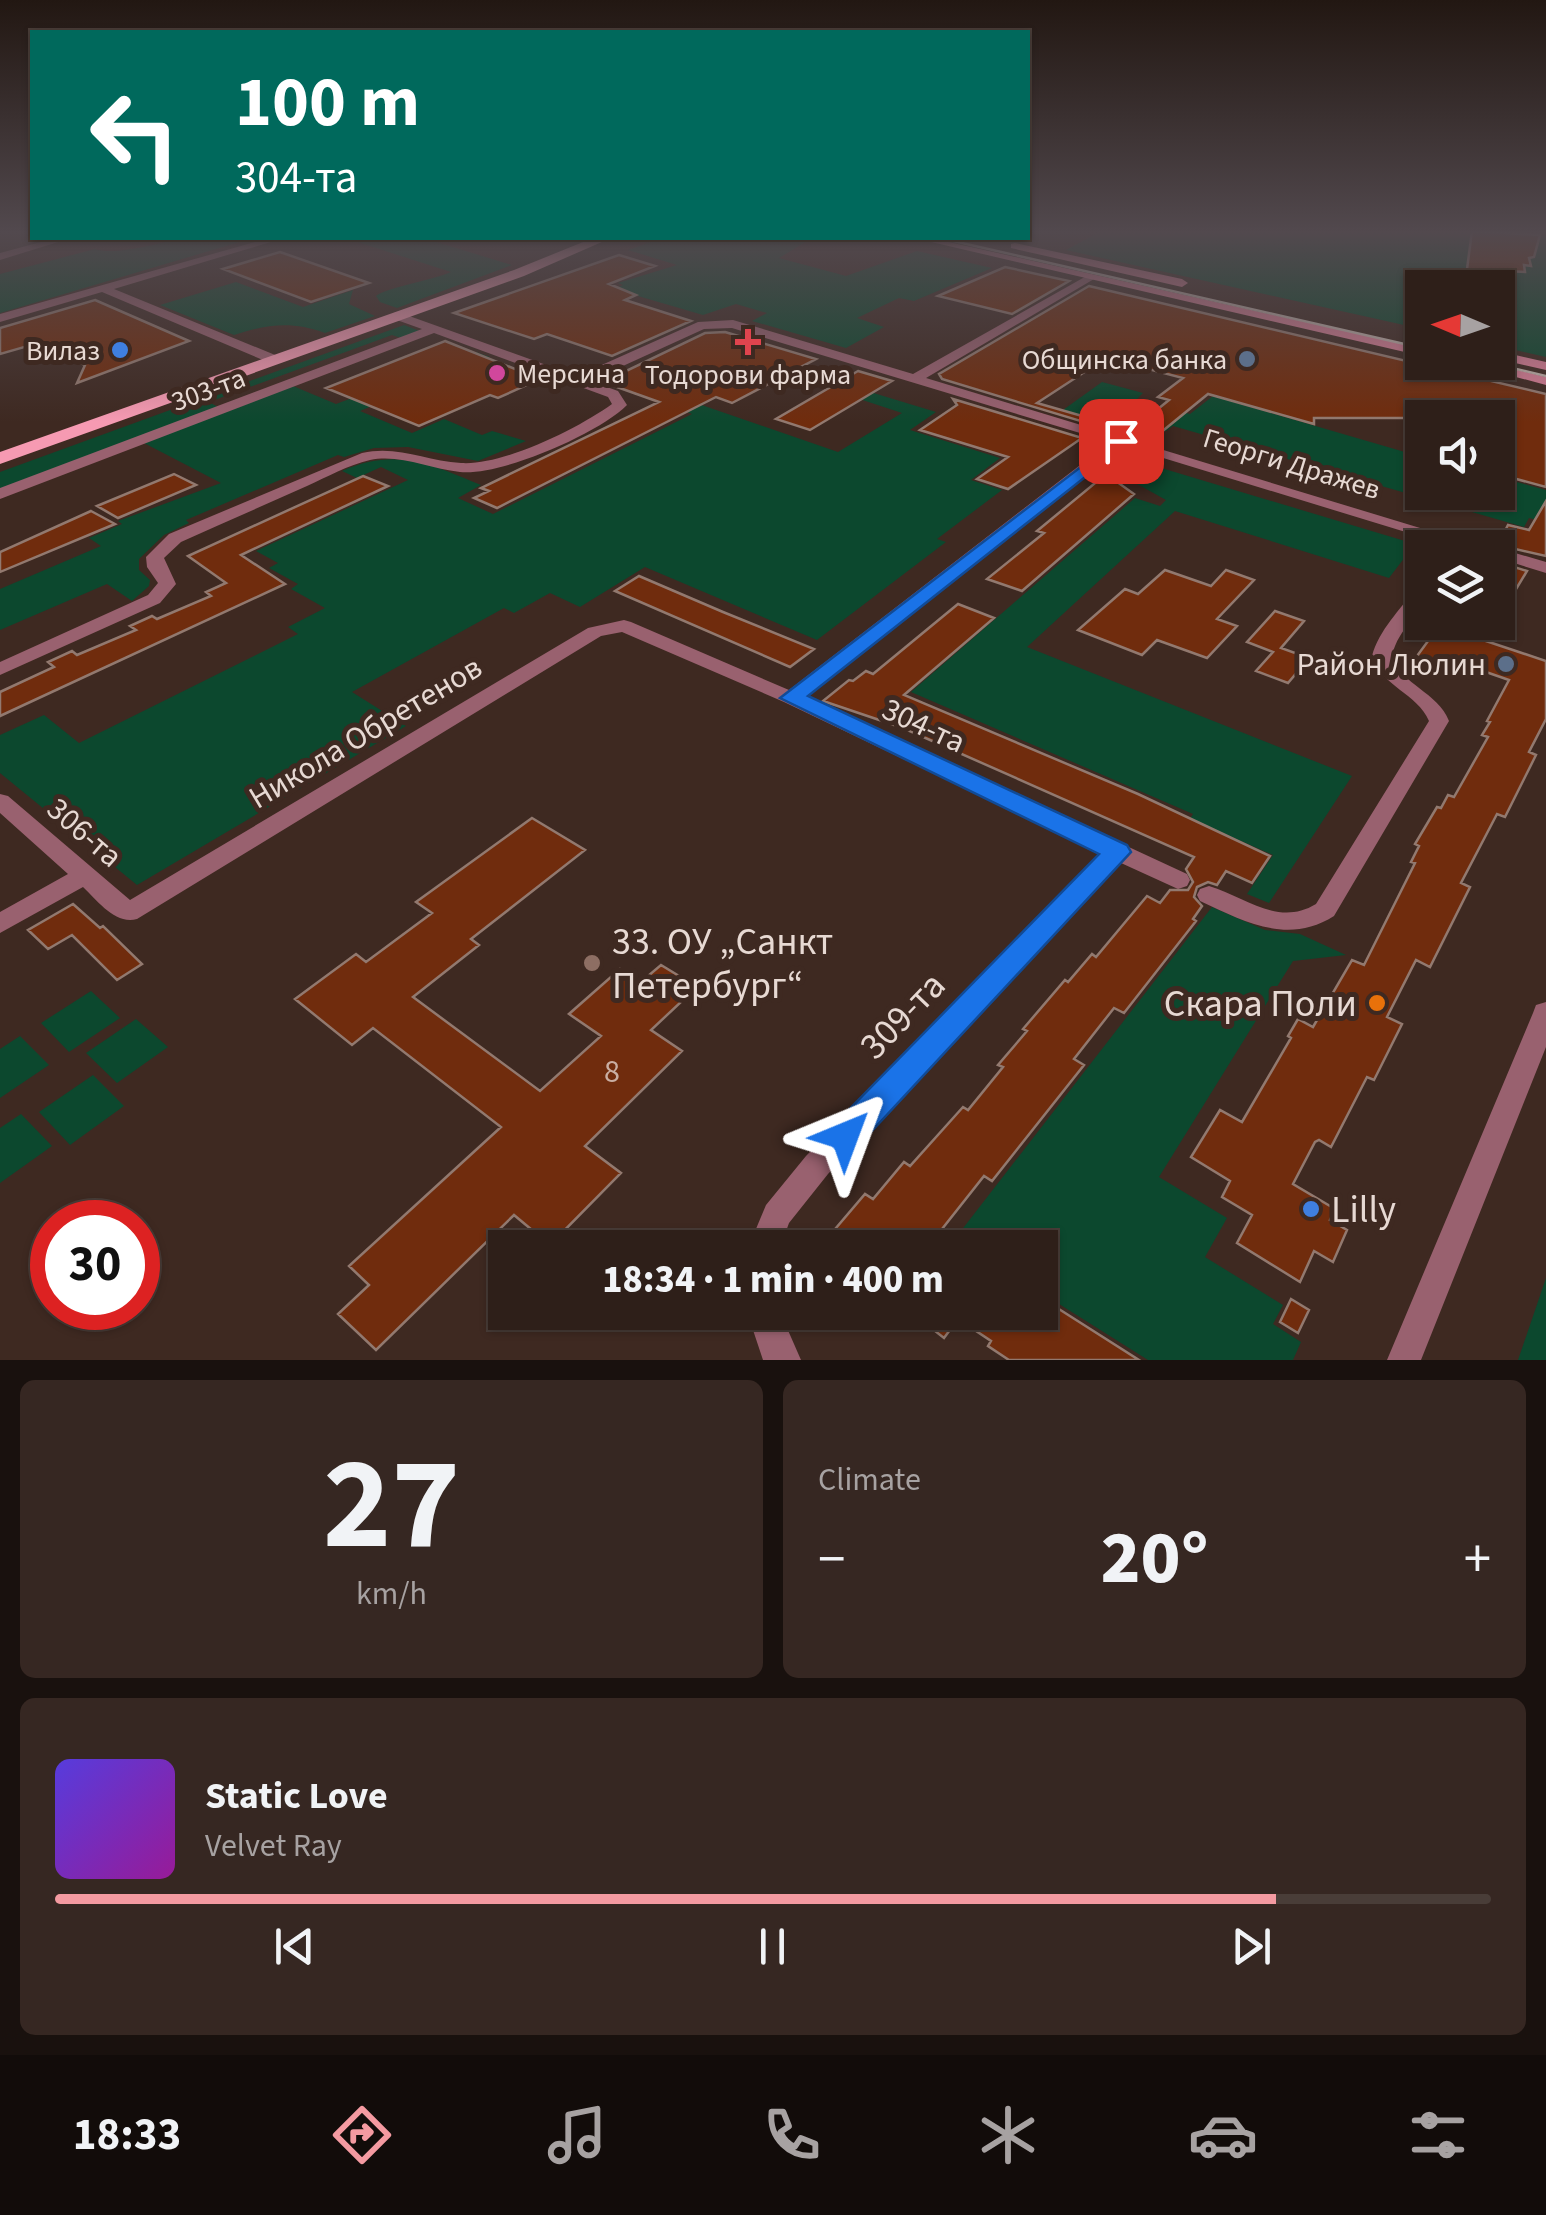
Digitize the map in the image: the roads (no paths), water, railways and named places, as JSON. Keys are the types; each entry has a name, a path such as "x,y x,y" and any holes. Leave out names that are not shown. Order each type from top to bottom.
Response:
{"main road":[{"path":"0,458 459,294"},
{"path":"1167,294 1405,348"},
{"path":"1229,294 1405,334"},
{"path":"1515,359 1546,366"},
{"path":"1515,374 1546,381"}],"street":[{"path":"0,318 80,294"},
{"path":"118,294 275,360"},
{"path":"914,379 1060,294"},
{"path":"0,669 154,599 166,584 155,558 175,538 350,461 376,453 403,452 455,466 490,466 620,405 613,394 398,316"},
{"name":"Георги Дражев","path":"578,381 697,328 717,323 740,326 1409,530"},
{"name":"303-та","path":"0,494 433,328"},
{"path":"792,698 1121,441"},
{"path":"1515,558 1546,568"},
{"path":"1210,895 1285,923 1316,918 1325,910 1440,722 1434,706 1390,673 1382,659 1383,647 1405,616"},
{"name":"Никола Обретенов","path":"128,913 595,632 613,626 642,630"},
{"name":"304-та","path":"642,630 1178,880"},
{"name":"306-та","path":"0,801 128,913"},
{"name":"309-та","path":"771,1230 777,1216 817,1165 1118,852"},
{"path":"0,924 85,875"},
{"path":"1404,1360 1546,1013"},
{"path":"769,1330 784,1360"}],"tram line":[{"path":"1187,294 1405,344"},
{"path":"1515,369 1546,376"}],"place":[{"name":"Тодорови фарма","path":"748,342"},
{"name":"Вилаз","path":"120,350"},
{"name":"Общинска банка","path":"1247,359"},
{"name":"Мерсина","path":"497,373"},
{"name":"Район Люлин","path":"1506,664"},
{"name":"33. ОУ „Санкт Петербург“","path":"592,963"},
{"name":"Скара Поли","path":"1377,1003"},
{"name":"Lilly","path":"1311,1209"}]}
